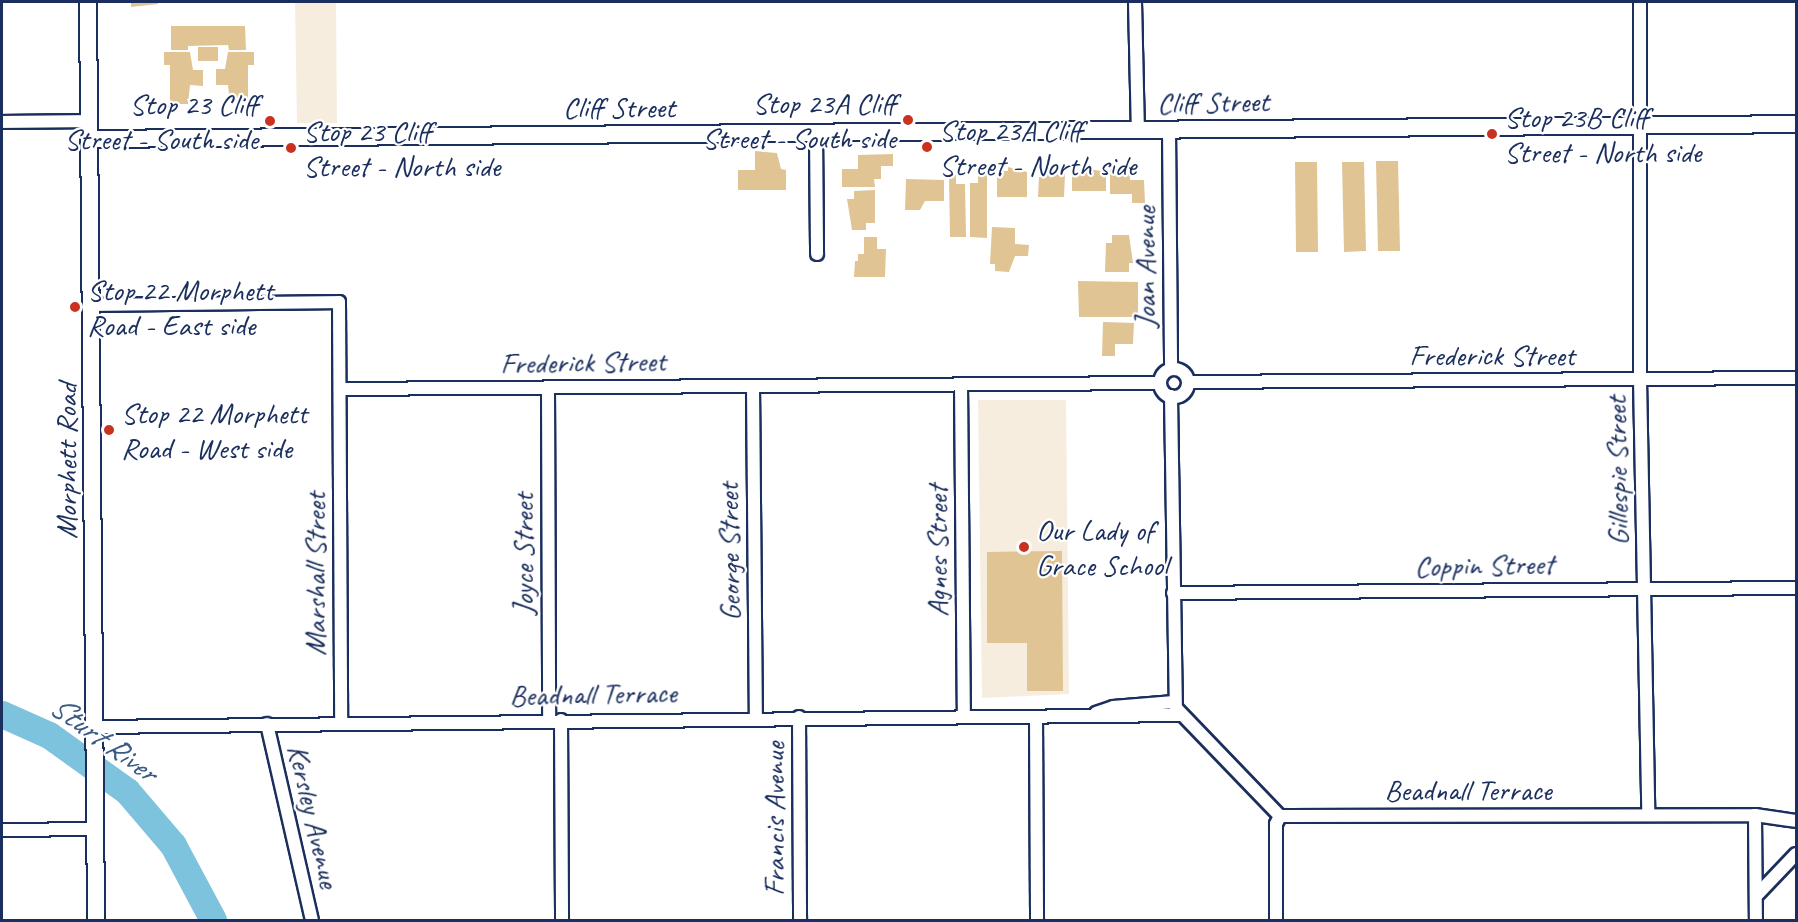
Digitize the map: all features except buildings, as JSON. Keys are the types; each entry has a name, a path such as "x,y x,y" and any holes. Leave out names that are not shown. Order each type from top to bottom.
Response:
{"street":[{"name":"Morphett Road","path":"88,2 93,305 96,921"},
{"path":"1135,2 1138,130"},
{"name":"Gillespie Street","path":"1640,2 1640,379 1648,815"},
{"path":"2,122 91,121"},
{"name":"Cliff Street","path":"91,139 1797,124"},
{"name":"Joan Avenue","path":"1169,129 1171,369"},
{"path":"816,133 817,254"},
{"path":"93,305 339,302 340,389"},
{"path":"1171,396 1185,392 1188,382 1184,374 1171,369 1160,383 1171,396 1174,702 1181,715 1280,816 1276,824 1276,921"},
{"name":"Frederick Street","path":"1188,382 1797,378"},
{"name":"Frederick Street","path":"340,389 1160,383"},
{"name":"Agnes Street","path":"961,384 964,717"},
{"name":"George Street","path":"753,386 756,717"},
{"name":"Joyce Street","path":"548,388 562,921"},
{"name":"Marshall Street","path":"340,389 341,723"},
{"name":"Coppin Street","path":"1173,593 1797,588"},
{"name":"Beadnall Terrace","path":"1092,714 1113,707 1174,702"},
{"name":"Beadnall Terrace","path":"94,735 267,724 756,717 1036,718 1092,714 1181,715"},
{"name":"Francis Avenue","path":"799,717 800,921"},
{"path":"1036,718 1037,921"},
{"name":"Kersley Avenue","path":"267,724 312,921"},
{"path":"1755,814 1756,921"},
{"name":"Beadnall Terrace","path":"1280,816 1755,814 1797,821"},
{"path":"2,830 95,829"},
{"path":"1756,896 1797,854"}],"shaded area":[{"path":"295,2 336,2 337,123 297,123"},
{"name":"Our Lady of Grace School","path":"978,400 1066,400 1069,694 982,698"}],"waterway":[{"name":"Sturt River","path":"2,714 49,735 127,791 173,845 213,920"}],"place":[{"name":"Stop 23A Cliff Street - South side","path":"908,120"},
{"name":"Stop 23 Cliff Street - South side","path":"270,121"},
{"name":"Stop 23B Cliff Street - North side","path":"1492,134"},
{"name":"Stop 23A Cliff Street - North side","path":"927,147"},
{"name":"Stop 23 Cliff Street - North side","path":"291,148"},
{"name":"Stop 22 Morphett Road - East side","path":"75,307"},
{"name":"Stop 22 Morphett Road - West side","path":"109,430"},
{"name":"Our Lady of Grace School","path":"1024,547"}]}
